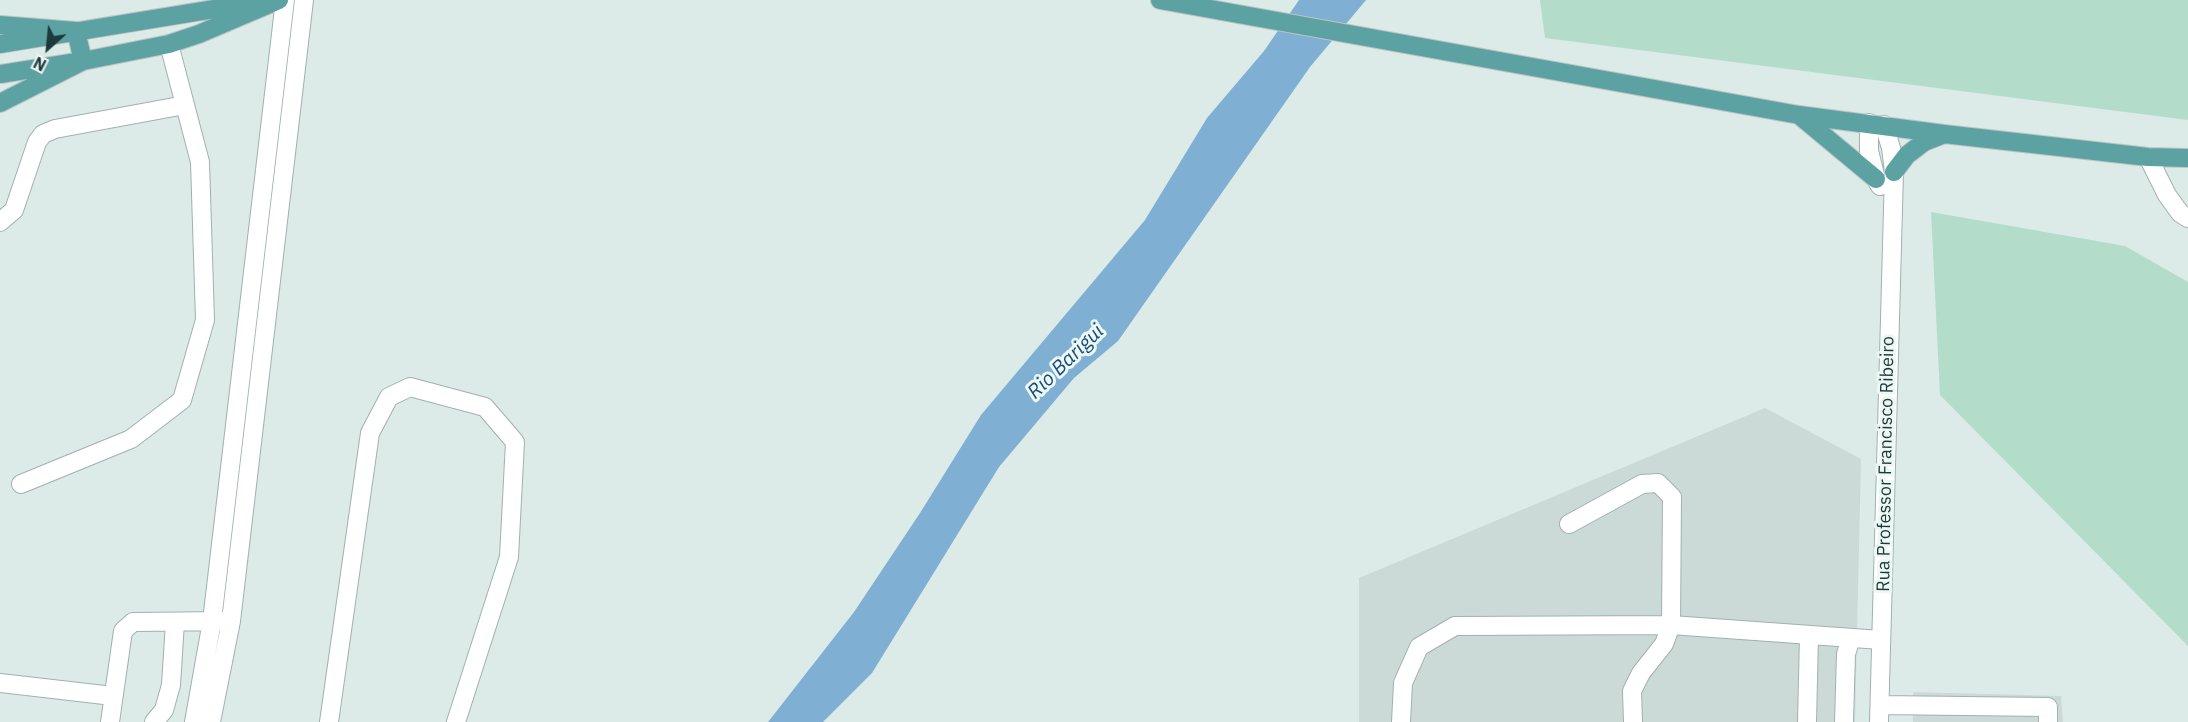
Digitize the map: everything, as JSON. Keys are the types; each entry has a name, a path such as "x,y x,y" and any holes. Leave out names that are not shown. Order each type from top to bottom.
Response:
{"main road":[{"path":"0,44 268,0"},
{"path":"0,74 169,44 199,34 279,0"},
{"path":"1160,0 1799,115 2148,157 2188,158"},
{"path":"0,25 76,31"},
{"path":"76,31 83,61"},
{"path":"0,103 83,61"},
{"path":"1799,115 1876,179"},
{"path":"1894,172 1907,155 1924,142 1944,134"}],"street":[{"path":"194,722 212,621 285,0"},
{"path":"211,722 231,621 304,0"},
{"path":"21,484 131,439 182,400 205,320 200,162 169,44"},
{"path":"0,222 14,210 37,142 43,134 55,129 185,105"},
{"path":"1877,124 1869,151 1876,179 1892,206"},
{"name":"Rua Professor Francisco Ribeiro","path":"1877,124 1891,148 1894,172 1879,714"},
{"path":"2148,157 2167,195 2180,213 2188,218"},
{"path":"329,722 370,433 389,397 410,387 485,407 514,442 508,557 456,722"},
{"path":"1569,524 1642,484 1658,483 1672,497 1671,625 1664,644 1641,673 1632,691 1633,722"},
{"path":"110,722 123,631 133,622 231,621"},
{"path":"153,722 164,710 171,685 175,622"},
{"path":"1401,722 1403,683 1419,647 1455,626 1671,625 1881,640"},
{"path":"1807,722 1809,636"},
{"path":"1844,722 1846,654 1851,638"},
{"path":"0,683 113,696"},
{"path":"1879,714 2048,707 2048,722"}],"shaded area":[{"path":"1765,408 1861,459 1855,722 1359,722 1359,578"},
{"path":"1913,692 2061,696 2063,722 1913,722"}],"green space":[{"path":"1540,0 2188,0 2188,120 1545,38"},
{"path":"1931,212 2125,246 2188,282 2188,646 1940,395"}],"water":[{"name":"Rio Barigui","path":"1299,0 1366,0 1310,67 1118,341 1074,378 999,467 872,673 823,722 768,722 854,612 920,513 981,415 1145,220 1207,118 1264,51"}]}
